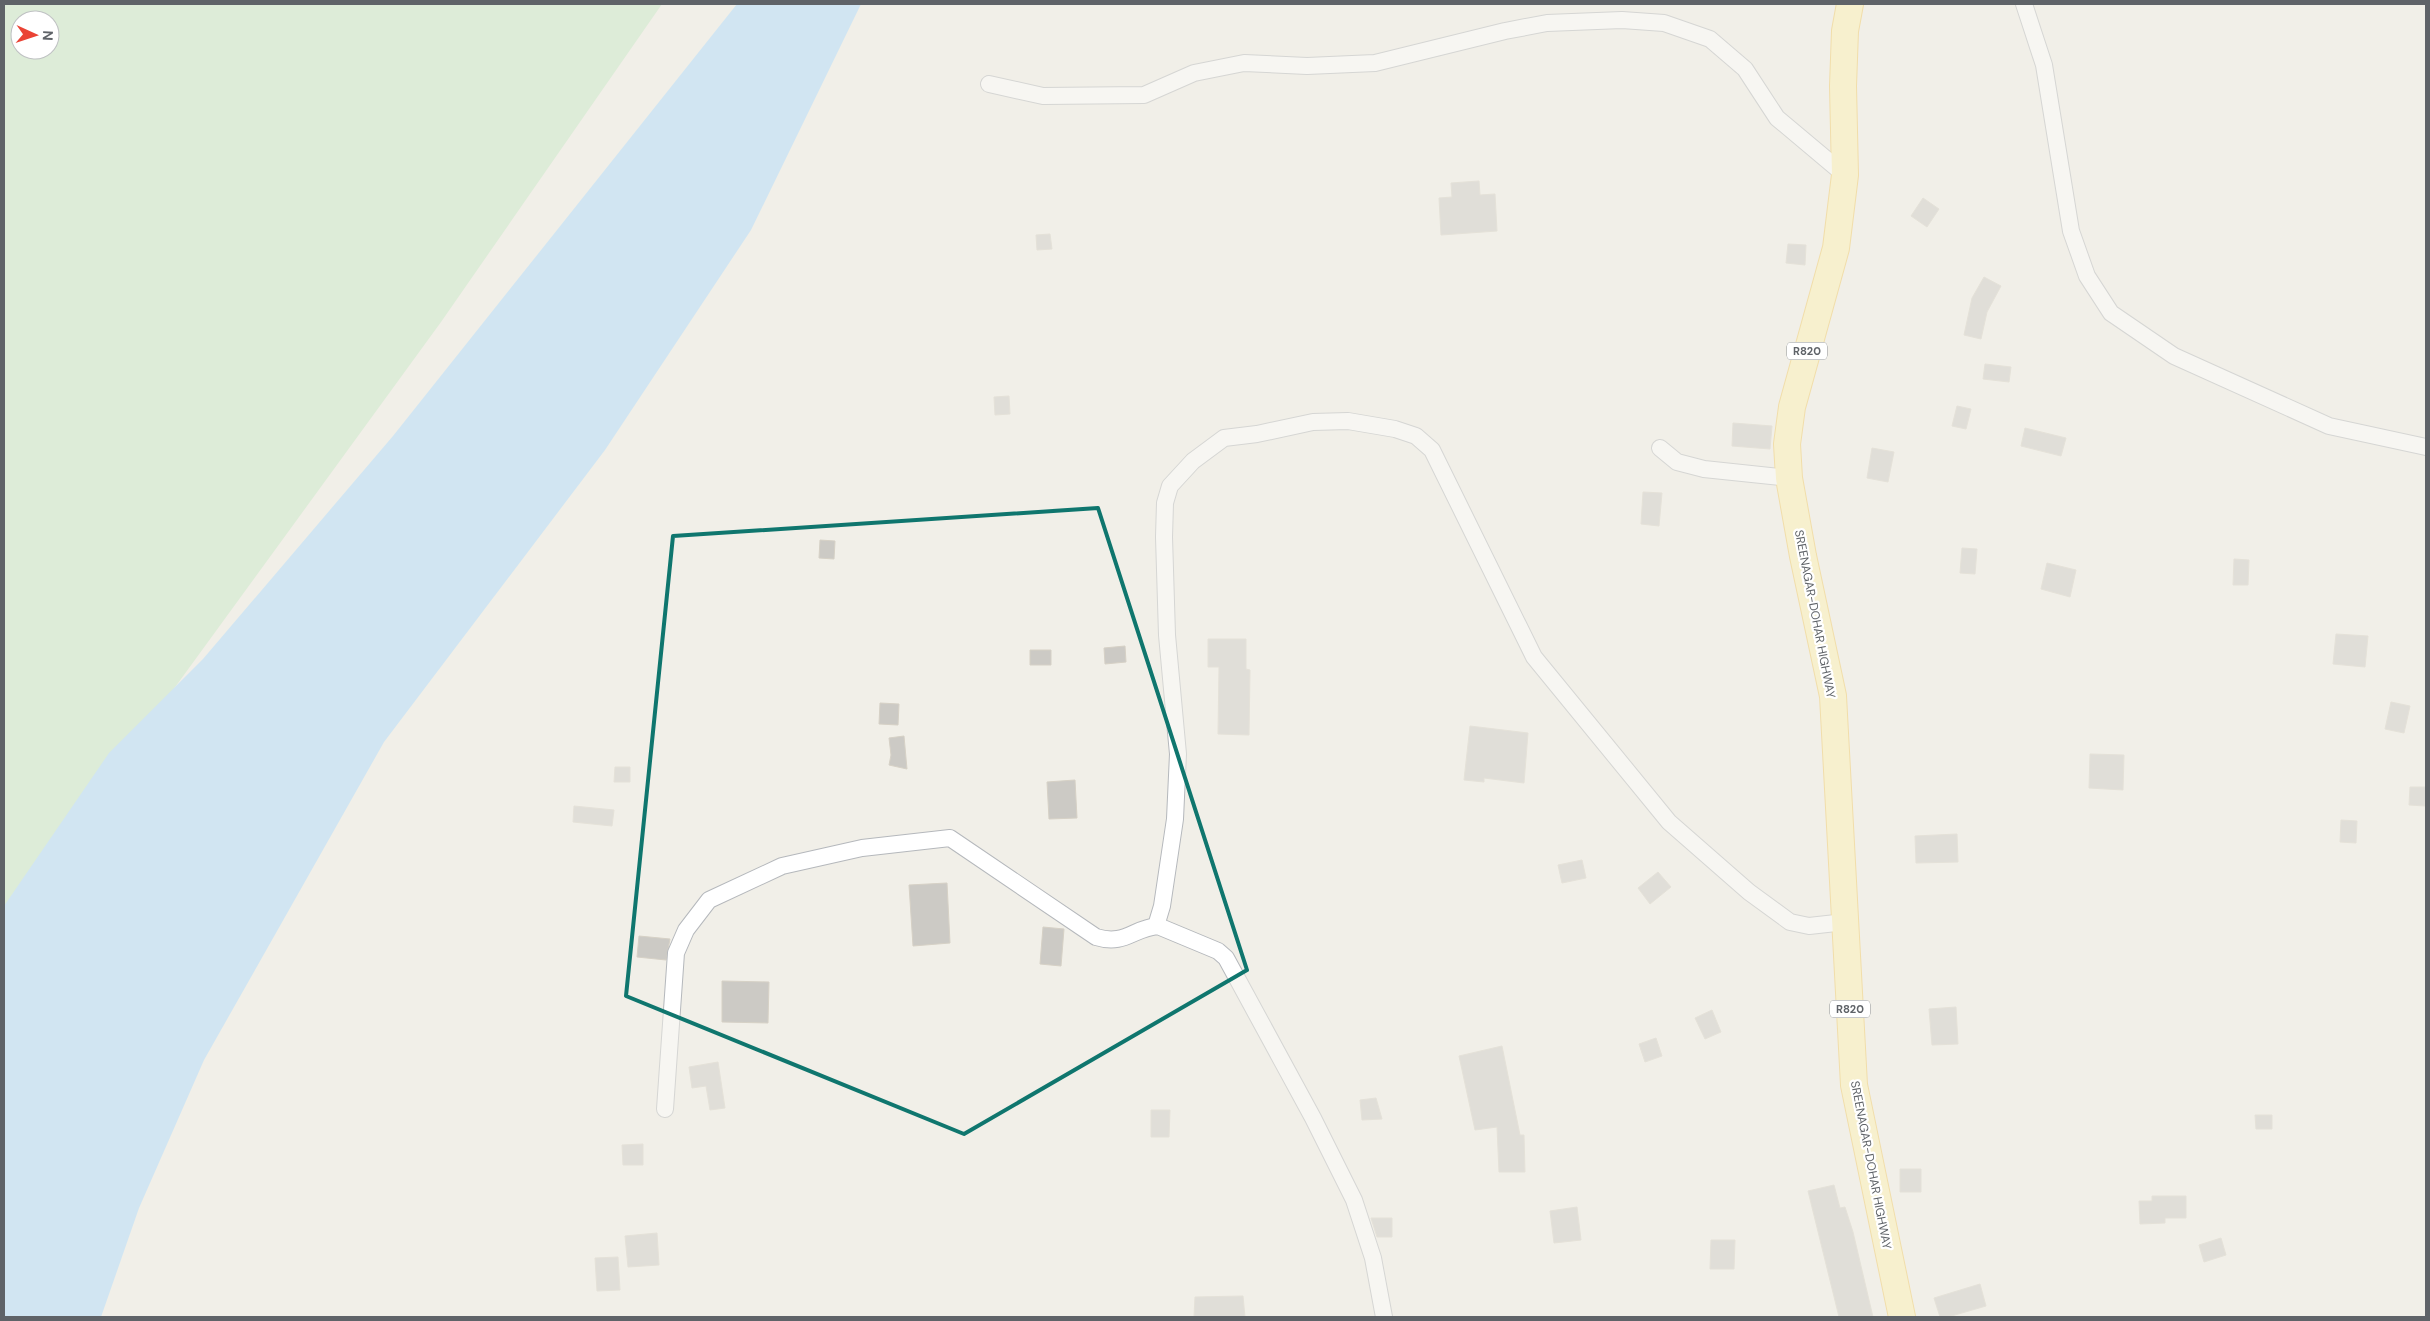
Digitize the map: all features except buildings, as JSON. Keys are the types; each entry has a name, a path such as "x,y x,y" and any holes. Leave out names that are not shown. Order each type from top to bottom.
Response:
{"main road":[{"name":"SREENAGAR-DOHAR HIGHWAY","path":"1850,4 1846,31 1843,86 1845,175 1836,248 1792,407 1787,444 1788,478 1802,556 1833,696 1854,1084 1902,1317"}],"street":[{"path":"2024,4 2044,65 2071,231 2087,276 2111,313 2174,356 2329,426 2426,447"},
{"path":"989,84 1043,96 1144,95 1194,73 1244,64 1308,66 1376,63 1505,31 1547,23 1622,20 1664,23 1710,39 1745,70 1777,118 1845,175"},
{"path":"1156,926 1162,906 1175,820 1178,754 1167,634 1164,537 1165,503 1170,486 1192,461 1224,438 1257,434 1313,422 1348,421 1395,429 1416,436 1432,450 1534,657 1669,822 1749,892 1790,922 1809,926 1845,922"},
{"path":"1660,448 1677,462 1704,470 1788,478"},
{"path":"665,1110 676,953 686,930 709,900 782,866 862,848 948,838 1096,937 1118,940 1156,926 1212,948 1226,958 1313,1118 1354,1200 1373,1258 1384,1317"}],"highlighted area":[{"path":"1098,508 1247,970 964,1134 626,996 673,536"}],"green space":[{"path":"4,4 662,4 441,322 4,922"}],"water":[{"path":"737,4 861,4 751,230 605,450 384,742 204,1060 139,1208 101,1317 4,1317 4,906 109,753 203,659 393,436"}]}
